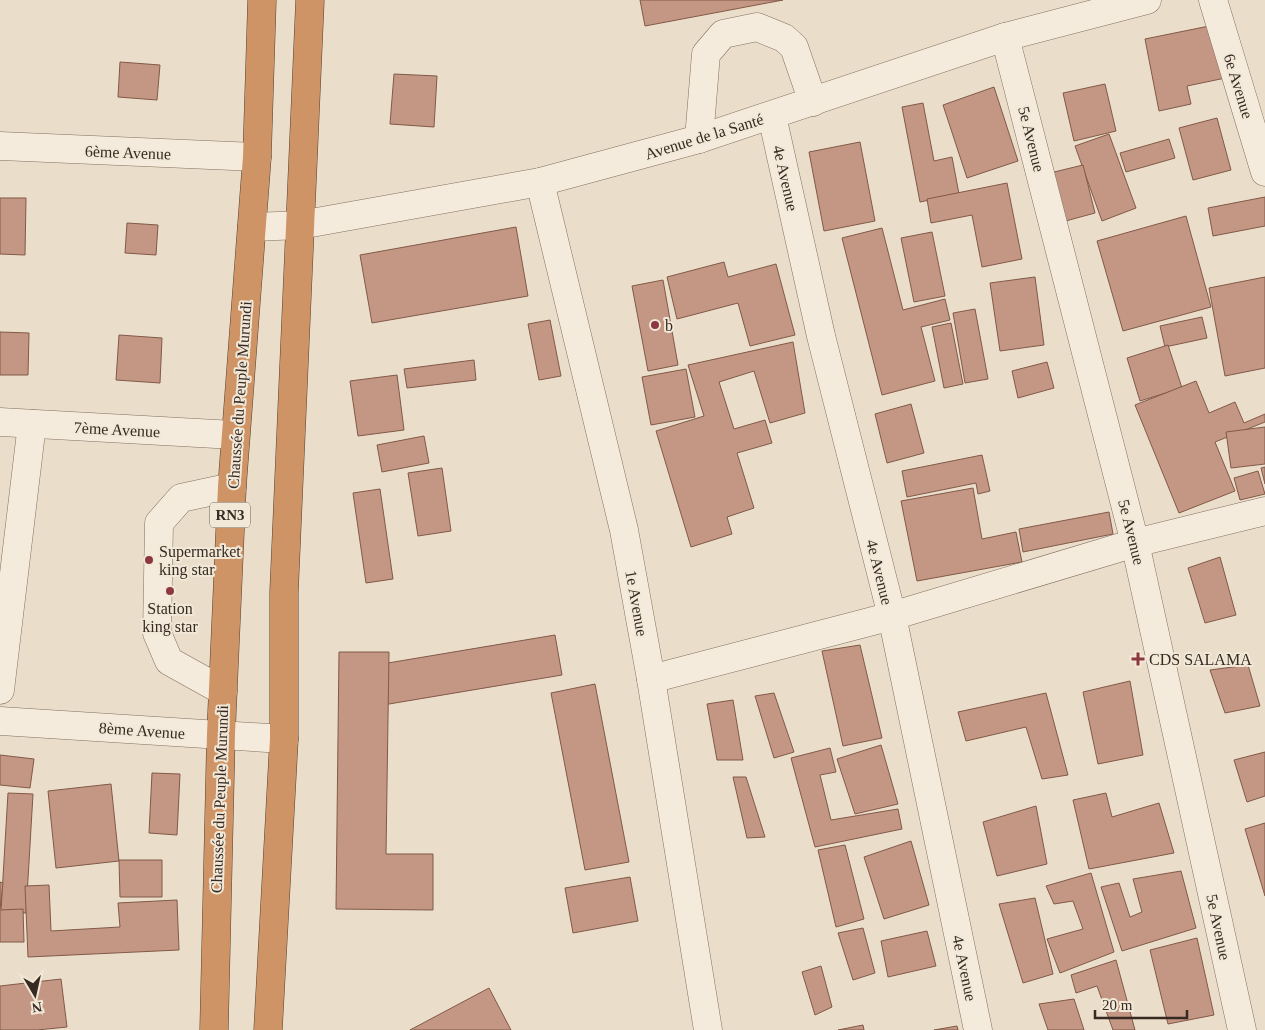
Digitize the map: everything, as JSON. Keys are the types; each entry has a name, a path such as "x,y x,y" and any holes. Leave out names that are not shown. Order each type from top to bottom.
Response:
{"highway":[{"name":"Chaussée du Peuple Murundi","path":"214,1030 222,691 234,435 257,157 262,0"},
{"path":"268,1030 284,739 284,592 310,0"}],"street":[{"name":"Avenue de la Santé","path":"252,227 300,225 540,182 699,139 1005,37 1146,0"},
{"name":"6e Avenue","path":"1213,0 1265,172"},
{"path":"699,139 706,54 723,34 757,28 784,38 794,47 813,102"},
{"name":"5e Avenue","path":"1005,37 1135,543 1242,1030"},
{"name":"4e Avenue","path":"772,116 821,336 892,616 978,1030"},
{"name":"6ème Avenue","path":"0,146 257,157"},
{"name":"1e Avenue","path":"540,182 624,530 651,679 708,1030"},
{"name":"7ème Avenue","path":"0,422 234,435"},
{"path":"0,690 32,424"},
{"path":"222,691 169,661 157,633 159,523 181,498 232,487"},
{"path":"651,679 892,616 1135,543 1265,511"},
{"name":"8ème Avenue","path":"0,721 284,739"}],"building":[{"path":"640,0 783,0 645,26"},
{"path":"1224,23 1235,76 1187,86 1191,104 1159,111 1145,39"},
{"path":"120,62 160,65 157,100 118,97"},
{"path":"394,74 437,76 434,127 390,124"},
{"path":"1105,84 1116,131 1074,141 1063,93"},
{"path":"994,87 1018,161 967,178 943,105"},
{"path":"923,103 934,161 952,157 959,194 920,202 902,107"},
{"path":"1217,118 1231,170 1193,180 1179,128"},
{"path":"1109,134 1136,208 1102,221 1075,146"},
{"path":"1169,139 1175,158 1126,172 1120,153"},
{"path":"860,142 875,221 824,231 809,152"},
{"path":"1083,165 1095,213 1062,222 1050,173"},
{"path":"1007,183 1022,259 982,267 972,215 931,223 927,199"},
{"path":"1265,197 1265,226 1213,236 1208,208"},
{"path":"0,198 26,198 25,255 0,254"},
{"path":"1186,216 1211,307 1123,331 1097,241"},
{"path":"127,223 158,225 156,255 125,253"},
{"path":"516,227 528,296 372,323 360,255"},
{"path":"882,228 903,310 945,299 950,320 921,327 935,381 882,395 842,238"},
{"path":"932,232 945,296 914,302 901,238"},
{"path":"724,262 728,277 776,264 795,335 750,346 738,303 677,319 667,277"},
{"path":"1035,277 1044,345 1000,351 990,283"},
{"path":"1265,277 1265,368 1225,376 1209,288"},
{"name":"b","path":"663,280 678,365 648,371 632,286"},
{"path":"975,309 988,379 965,383 953,313"},
{"path":"1202,317 1207,338 1165,347 1160,326"},
{"path":"550,320 561,376 539,380 528,324"},
{"path":"951,323 963,384 944,388 932,327"},
{"path":"0,332 29,333 28,375 0,375"},
{"path":"119,335 162,338 160,383 116,380"},
{"path":"793,342 805,413 770,423 754,371 719,382 734,429 765,420 772,443 737,453 754,508 727,517 732,534 691,547 656,431 704,416 688,365"},
{"path":"1168,345 1182,388 1140,401 1127,358"},
{"path":"474,360 476,380 407,388 404,369"},
{"path":"1047,362 1054,388 1018,398 1012,371"},
{"path":"686,369 695,417 651,425 642,377"},
{"path":"397,375 404,430 358,436 350,381"},
{"path":"1196,381 1209,413 1235,402 1244,423 1265,414 1265,422 1215,442 1235,491 1179,513 1135,405"},
{"path":"911,404 924,453 887,463 875,414"},
{"path":"1265,427 1265,464 1231,468 1226,432"},
{"path":"424,436 429,463 382,472 377,445"},
{"path":"982,455 990,491 978,494 976,483 907,497 902,471"},
{"path":"1265,467 1265,484 1261,468"},
{"path":"442,468 451,531 418,536 408,473"},
{"path":"1258,471 1265,494 1240,500 1234,478"},
{"path":"973,488 982,539 1016,532 1022,562 917,581 901,501"},
{"path":"380,489 393,579 366,583 353,493"},
{"path":"1109,512 1113,534 1023,552 1019,529"},
{"path":"1220,557 1236,615 1205,623 1188,568"},
{"path":"555,635 562,675 383,705 376,665"},
{"path":"860,645 882,738 843,746 822,651"},
{"path":"339,652 389,652 386,854 433,854 433,910 336,909"},
{"path":"1248,665 1260,706 1225,713 1210,670"},
{"path":"1130,681 1143,755 1098,764 1083,692"},
{"path":"595,684 629,862 585,870 551,693"},
{"path":"774,693 794,752 774,758 755,696"},
{"path":"1046,693 1068,775 1042,779 1026,727 966,741 958,712"},
{"path":"733,700 743,760 717,760 707,704"},
{"path":"881,745 898,804 855,814 837,759"},
{"path":"830,748 836,772 820,775 831,820 898,809 902,829 815,847 791,758"},
{"path":"1265,752 1265,796 1247,802 1234,760"},
{"path":"0,755 34,759 30,788 0,785"},
{"path":"152,773 180,774 177,835 149,833"},
{"path":"733,777 746,777 765,837 747,838"},
{"path":"111,784 119,861 56,868 48,791"},
{"path":"8,793 33,794 26,913 1,911"},
{"path":"1106,793 1112,817 1159,803 1174,853 1089,869 1073,800"},
{"path":"1036,806 1047,864 997,876 983,822"},
{"path":"1265,823 1265,896 1245,829"},
{"path":"911,841 929,905 884,919 864,857"},
{"path":"845,845 864,919 836,927 818,850"},
{"path":"119,860 162,860 162,897 120,897"},
{"path":"1181,871 1196,928 1122,951 1101,887 1119,883 1130,917 1142,912 1133,879"},
{"path":"1091,873 1114,952 1060,973 1047,939 1083,929 1073,901 1054,904 1046,886"},
{"path":"630,877 638,921 573,933 565,888"},
{"path":"0,882 3,883 0,909"},
{"path":"49,885 51,931 120,927 118,903 177,900 179,950 28,957 25,886"},
{"path":"1035,898 1053,974 1023,983 999,904"},
{"path":"23,909 24,942 0,942 0,910"},
{"path":"863,928 875,973 853,980 838,933"},
{"path":"927,931 936,966 888,977 881,941"},
{"path":"1197,938 1214,1015 1168,1024 1150,950"},
{"path":"1116,960 1135,1030 1113,1030 1097,986 1076,993 1071,975"},
{"path":"821,966 832,1007 815,1015 802,972"},
{"path":"61,979 67,1027 37,1030 0,1030 0,986"},
{"path":"489,988 511,1030 410,1030"},
{"path":"1074,999 1084,1030 1048,1030 1039,1004"},
{"path":"863,1025 864,1030 838,1030"},
{"path":"957,1026 958,1030 934,1030"}],"place":[{"name":"b","path":"655,325"},
{"name":"Supermarket king star","path":"149,560"},
{"name":"Station king star","path":"170,591"},
{"name":"CDS SALAMA","path":"1138,659"}]}
